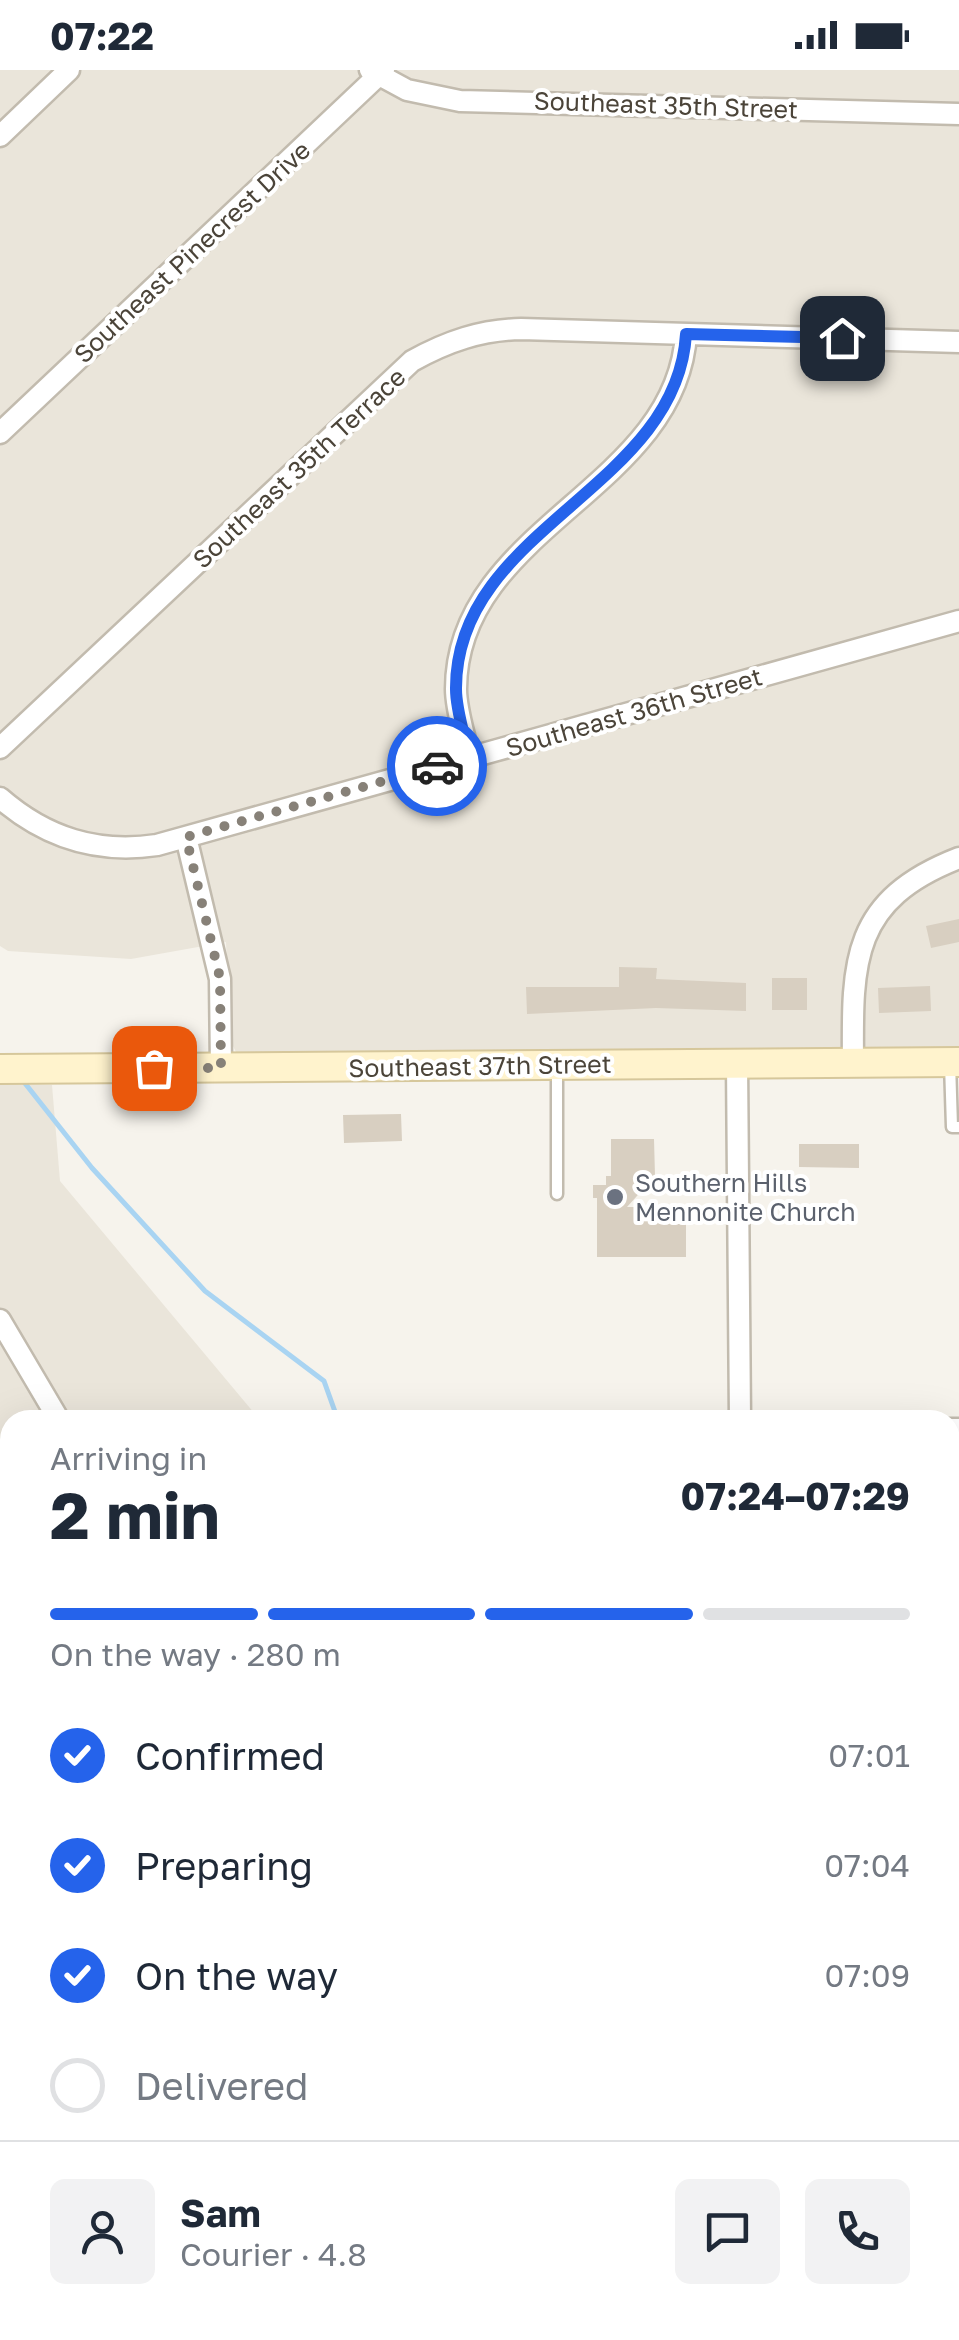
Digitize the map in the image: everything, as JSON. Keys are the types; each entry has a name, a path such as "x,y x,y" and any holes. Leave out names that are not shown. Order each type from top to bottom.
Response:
{"main road":[{"name":"Southeast 37th Street","path":"0,1069 955,1062"}],"street":[{"path":"0,136 69,70"},
{"name":"Southeast 35th Street","path":"377,72 407,90 460,102 959,114"},
{"name":"Southeast Pinecrest Drive","path":"0,433 377,72"},
{"name":"Southeast 35th Terrace","path":"0,748 412,361 458,338 501,330 959,342"},
{"path":"469,757 456,691 460,655 476,610 501,573 660,419 680,378 686,334"},
{"name":"Southeast 36th Street","path":"0,798 30,823 75,842 128,848 186,837 959,621"},
{"path":"186,837 220,978 221,1068"},
{"path":"853,1063 854,972 864,936 876,917 910,884 959,858"},
{"path":"737,1063 740,1410"},
{"path":"0,1320 52,1410"}],"lane":[{"path":"955,1062 952,1127 959,1127"},
{"path":"557,1065 557,1194"}],"shaded area":[{"path":"0,70 959,70 959,1048 247,1055 236,1052 230,1040 226,942 131,959 8,951 0,946"},
{"path":"0,1084 52,1085 60,1181 252,1410 0,1410"}],"building":[{"path":"959,919 959,942 931,948 926,926"},
{"path":"619,967 657,968 656,979 746,983 746,1011 656,1008 527,1014 526,987 619,987"},
{"path":"772,978 807,978 807,1010 772,1010"},
{"path":"930,986 931,1011 879,1013 878,988"},
{"path":"401,1114 402,1141 344,1143 343,1115"},
{"name":"Southern Hills Mennonite Church","path":"611,1139 654,1139 655,1176 627,1207 686,1207 686,1257 597,1257 597,1198 593,1198 593,1185 606,1185 606,1176 611,1176"},
{"path":"799,1144 859,1144 859,1168 799,1167"}],"waterway":[{"path":"20,1077 92,1168 205,1291 324,1381 334,1410"}],"way so far":[{"path":"154,1068 221,1068 220,978 186,837 437,766"}],"place":[{"name":"Southern Hills Mennonite Church","path":"615,1197"}],"route":[{"path":"437,766 469,757 456,691 460,655 476,610 501,573 660,419 680,378 686,334 842,338"}]}
